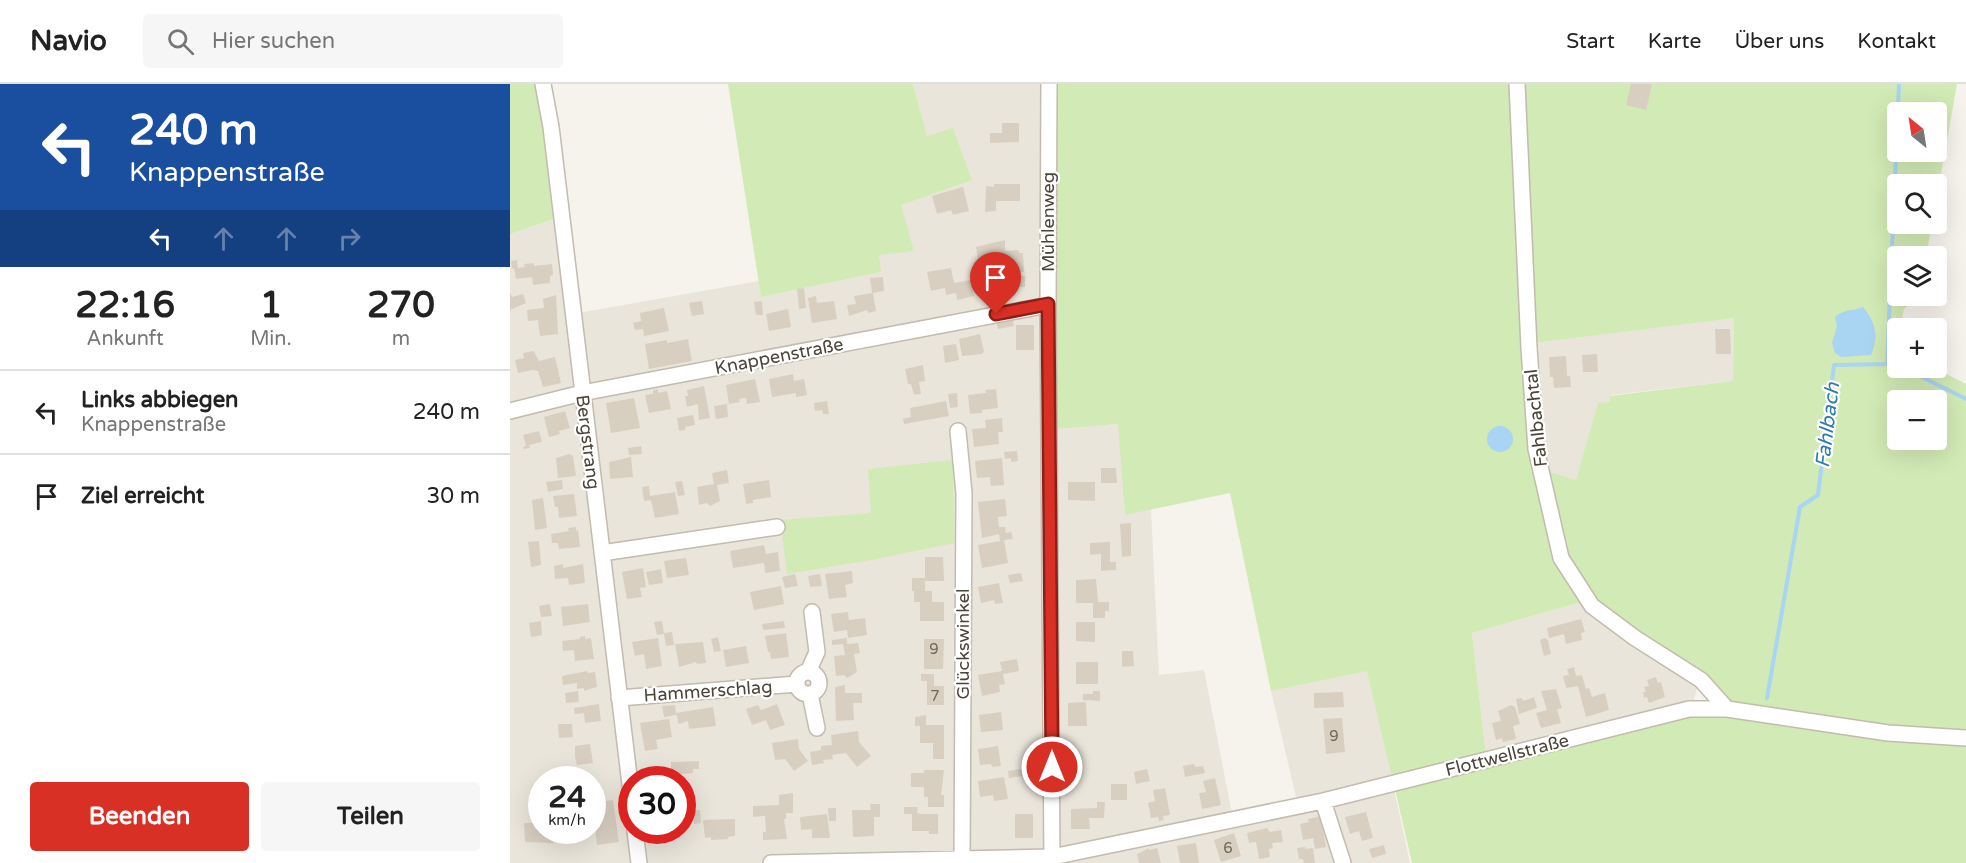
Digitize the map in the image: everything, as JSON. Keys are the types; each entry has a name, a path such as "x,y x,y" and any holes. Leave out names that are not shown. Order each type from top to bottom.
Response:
{"street":[{"name":"Bergstrang","path":"543,84 551,127 628,766"},
{"name":"Mühlenweg","path":"1049,84 1048,304 1052,860"},
{"name":"Fahlbachtal","path":"1517,84 1536,449 1561,558 1592,606 1635,638 1701,680 1728,709"},
{"name":"Knappenstraße","path":"510,411 582,393 1048,304"},
{"name":"Glückswinkel","path":"958,430 964,493 962,858"},
{"path":"602,553 777,527"},
{"name":"Hammerschlag","path":"808,672 815,674 819,684 817,690 810,694 800,691 797,684 799,677 808,672 817,652 813,612"},
{"name":"Hammerschlag","path":"619,698 797,684"},
{"name":"Hammerschlag","path":"810,694 817,728"},
{"name":"Flottwellstraße","path":"771,863 935,861 962,858 1052,860 1323,801 1689,709 1728,709 1888,733 1966,738"},
{"path":"1323,801 1342,863"},
{"path":"637,844 639,863"}],"shaded area":[{"path":"913,84 1040,84 1040,429 1119,424 1125,514 1151,509 1159,675 1204,670 1234,824 1300,814 1271,691 1368,670 1410,863 510,863 510,234 556,218 567,315 759,281 761,297 880,272 879,255 927,136"},
{"path":"1734,317 1733,381 1611,395 1576,480 1544,470 1534,343"},
{"path":"1585,601 1698,683 1693,704 1486,756 1472,633"}],"green space":[{"path":"510,84 537,84 547,129 556,218 510,234"},
{"path":"728,84 913,84 927,136 953,128 972,180 901,205 914,251 879,255 881,272 761,297"},
{"path":"1054,84 1513,84 1528,381 1560,560 1585,601 1472,633 1486,756 1392,779 1367,671 1271,691 1230,493 1125,515 1118,424 1053,429"},
{"path":"1522,84 1957,84 1947,140 1947,102 1887,102 1887,162 1943,162 1941,174 1887,174 1887,234 1930,234 1928,246 1887,246 1887,306 1907,306 1902,318 1887,318 1887,378 1947,378 1947,374 1966,384 1966,734 1891,730 1731,706 1595,603 1566,560 1544,470 1576,480 1598,403 1610,402 1610,396 1733,381 1734,318 1534,343"},
{"path":"953,460 954,543 787,574 780,520 871,513 868,469"},
{"path":"1699,714 1966,740 1966,863 1412,863 1395,789"}],"water":[{"path":"1863,307 1875,330 1875,342 1871,355 1841,357 1835,353 1832,343 1837,326 1835,317"},
{"path":"1500,426 1509,430 1513,439 1509,448 1500,452 1491,448 1487,439 1491,430"}],"building":[{"path":"1631,84 1652,84 1646,110 1626,105"},
{"path":"1002,123 1019,123 1019,142 990,143 990,133 1002,133"},
{"path":"994,184 1020,184 1020,201 996,201 996,211 985,212 986,186 994,187"},
{"path":"963,187 969,211 953,215 951,210 937,214 932,196"},
{"path":"1005,240 1005,251 1019,250 1019,253 1023,253 1024,272 1020,272 1020,276 1025,276 1025,287 1004,287 1004,272 998,272 998,257 992,257 992,277 981,278 978,261 985,260 985,258 978,259 976,247"},
{"path":"517,260 518,268 525,267 524,264 534,263 534,266 552,264 553,275 550,276 550,283 533,285 532,277 516,279 511,261"},
{"path":"951,268 954,283 971,280 974,296 957,300 956,293 946,295 945,288 931,291 927,272"},
{"path":"883,277 884,291 873,293 876,311 868,313 867,310 849,316 847,305 856,304 854,296 872,293 870,278"},
{"path":"804,288 806,308 799,309 797,289"},
{"path":"510,292 512,297 523,294 526,303 510,310"},
{"path":"556,295 558,334 540,336 538,320 528,321 527,310 544,308 543,299"},
{"path":"816,296 817,303 834,301 837,319 812,323 808,298"},
{"path":"702,301 704,314 692,316 689,303"},
{"path":"762,301 763,315 756,315 754,302"},
{"path":"664,308 669,331 644,336 643,329 635,330 633,323 641,321 640,313"},
{"path":"788,309 791,327 769,331 766,314"},
{"path":"1013,319 1014,326 998,329 996,322"},
{"path":"1016,325 1034,325 1034,350 1016,350"},
{"path":"1715,329 1730,329 1731,354 1716,354"},
{"path":"980,334 984,352 962,356 959,339"},
{"path":"688,339 692,361 649,369 645,344"},
{"path":"956,344 959,360 945,363 943,346"},
{"path":"534,351 539,361 555,357 561,383 543,387 538,371 518,373 515,360 524,358 523,353"},
{"path":"1597,354 1598,372 1583,372 1582,355"},
{"path":"1566,356 1567,376 1570,376 1571,387 1554,388 1553,377 1550,377 1549,357"},
{"path":"923,365 925,381 919,382 921,394 914,395 911,384 908,384 905,369"},
{"path":"793,374 794,381 804,379 807,395 796,397 796,393 772,397 769,379"},
{"path":"755,379 760,402 747,404 746,398 729,404 726,385"},
{"path":"704,386 710,418 699,420 698,404 687,407 685,396 688,396 687,390"},
{"path":"658,389 658,393 667,391 671,409 649,413 645,395 653,394 653,390"},
{"path":"996,389 998,408 970,414 968,395 986,393 985,390"},
{"path":"957,393 958,407 950,408 948,394"},
{"path":"634,398 640,428 611,433 606,403"},
{"path":"827,401 829,414 823,414 822,410 815,411 814,403"},
{"path":"946,401 949,416 904,424 903,419 911,417 910,408"},
{"path":"727,404 728,417 716,419 714,406"},
{"path":"565,411 570,428 549,437 544,417"},
{"path":"693,415 695,425 679,431 677,418"},
{"path":"1002,418 1003,432 998,432 999,444 974,447 972,429 986,428 985,420"},
{"path":"539,431 542,442 529,445 530,448 524,449 523,447 526,446 523,435"},
{"path":"641,446 642,454 629,455 628,448"},
{"path":"1017,451 1018,461 1011,462 1011,458 1005,459 1004,452"},
{"path":"569,454 573,456 576,476 558,478 556,458"},
{"path":"631,457 633,477 610,479 609,462"},
{"path":"1002,458 1004,485 991,486 990,477 977,478 975,461"},
{"path":"1101,468 1116,468 1117,483 1101,483"},
{"path":"727,470 729,483 717,485 720,501 710,506 707,503 699,505 697,487 714,484 712,473"},
{"path":"562,480 563,489 548,492 546,482"},
{"path":"769,480 771,497 753,500 753,503 746,504 743,484"},
{"path":"682,481 685,495 678,496 675,482"},
{"path":"1068,482 1095,482 1095,501 1068,500"},
{"path":"649,486 650,496 675,492 679,514 655,518 651,500 644,501 642,487"},
{"path":"574,494 577,516 559,518 558,507 555,507 553,496"},
{"path":"543,498 547,528 535,530 532,500"},
{"path":"1005,499 1007,516 998,517 999,527 1005,527 1006,533 1011,532 1013,539 1004,540 1008,563 982,568 978,545 1000,541 999,534 982,538 978,502"},
{"path":"1131,523 1131,556 1122,557 1120,524"},
{"path":"576,527 580,547 559,549 558,543 552,543 551,534 569,531 568,528"},
{"path":"539,541 541,565 531,567 528,542"},
{"path":"1110,542 1110,562 1116,562 1116,570 1101,571 1101,554 1090,555 1090,543"},
{"path":"764,545 766,554 778,552 780,571 765,573 764,563 733,568 730,551"},
{"path":"925,557 943,557 944,581 925,581 925,591 932,591 932,602 944,602 944,621 920,621 920,602 914,602 912,578 925,578"},
{"path":"686,558 689,575 667,578 664,561"},
{"path":"563,564 563,568 583,564 585,583 569,585 568,578 555,579 554,566"},
{"path":"643,568 646,587 640,588 642,597 627,599 622,572"},
{"path":"661,569 663,583 649,585 646,572"},
{"path":"852,571 853,583 845,585 847,597 829,599 825,574"},
{"path":"1021,573 1023,581 1010,583 1008,575"},
{"path":"795,574 798,586 785,588 782,577"},
{"path":"820,574 822,586 810,587 808,576"},
{"path":"1096,579 1098,602 1109,602 1109,611 1105,611 1105,618 1093,618 1093,603 1076,603 1076,580"},
{"path":"999,583 1003,603 995,604 994,600 981,603 978,587"},
{"path":"781,586 784,604 754,610 750,592"},
{"path":"550,604 552,616 541,617 539,606"},
{"path":"588,604 590,622 563,626 561,607"},
{"path":"848,612 849,620 865,618 867,635 848,638 847,630 834,632 831,614"},
{"path":"1581,619 1585,632 1581,633 1582,640 1566,644 1564,634 1549,638 1547,628"},
{"path":"541,621 542,635 531,637 529,623"},
{"path":"662,621 664,633 672,632 674,645 666,646 664,634 657,635 654,622"},
{"path":"784,621 785,628 763,630 762,624"},
{"path":"1076,622 1095,622 1095,642 1076,641"},
{"path":"786,633 789,657 771,659 765,636"},
{"path":"585,636 585,639 591,638 594,659 575,661 574,650 563,651 562,641 580,639"},
{"path":"718,637 721,651 714,652 711,639"},
{"path":"658,638 662,666 646,669 644,654 635,656 632,642"},
{"path":"847,638 847,644 858,643 860,653 854,654 857,672 847,678 844,675 836,676 834,656 845,655 843,644 832,645 832,640"},
{"path":"1545,638 1548,640 1551,654 1544,656 1540,640"},
{"path":"924,639 944,639 943,669 924,669"},
{"path":"703,642 706,663 697,664 696,662 679,667 675,644"},
{"path":"746,646 749,663 726,667 723,650"},
{"path":"1122,651 1133,651 1134,666 1122,667"},
{"path":"1017,659 1019,671 1003,674 1005,684 999,685 1000,692 982,696 978,675 1002,671 1000,662"},
{"path":"1076,662 1098,662 1098,684 1076,684"},
{"path":"1574,667 1576,676 1582,675 1586,689 1589,688 1592,697 1605,693 1609,710 1586,717 1578,686 1566,688 1563,676 1569,675 1567,669"},
{"path":"587,671 588,673 595,672 597,687 584,691 584,688 577,689 577,683 563,685 562,676"},
{"path":"921,674 934,674 934,686 944,686 944,705 927,705 927,681 921,681"},
{"path":"1656,677 1658,683 1661,682 1665,697 1649,703 1647,697 1644,698 1643,692 1646,692 1644,687 1649,686 1647,680"},
{"path":"845,685 845,693 862,693 862,703 853,703 854,720 836,721 835,687"},
{"path":"1556,689 1562,708 1557,709 1561,723 1541,728 1536,713 1547,710 1541,691"},
{"path":"578,691 579,702 566,703 565,693"},
{"path":"1093,691 1100,691 1100,701 1083,700 1083,694 1093,694"},
{"path":"1343,692 1344,707 1314,708 1314,693"},
{"path":"1534,697 1537,708 1519,714 1516,699 1522,698 1523,701"},
{"path":"1086,702 1087,726 1068,726 1068,703"},
{"path":"599,704 601,721 585,723 584,713 575,714 574,708"},
{"path":"777,704 785,725 770,730 766,720 752,725 746,709 758,705 761,710"},
{"path":"675,705 676,713 713,707 716,726 689,729 688,721 678,724 677,715 664,717 662,706"},
{"path":"1511,705 1515,707 1520,724 1513,726 1516,739 1503,742 1502,738 1496,740 1492,723 1501,721 1498,711"},
{"path":"1001,712 1003,730 981,732 979,715"},
{"path":"926,715 926,725 944,725 944,759 933,759 933,743 920,743 920,726 915,726 915,717"},
{"path":"1342,718 1345,752 1326,754 1323,719"},
{"path":"669,719 672,737 656,740 658,749 645,751 640,723"},
{"path":"558,724 572,724 573,737 559,738"},
{"path":"858,731 859,742 871,756 857,767 846,753 832,755 833,759 812,765 810,752 821,750 821,746 832,745 831,735"},
{"path":"798,739 799,749 808,761 794,771 785,759 775,760 772,743"},
{"path":"590,744 593,763 577,765 575,746"},
{"path":"998,746 1001,766 980,765 978,749"},
{"path":"699,761 699,769 696,769 696,766 671,766 671,762"},
{"path":"1194,764 1195,767 1203,766 1205,773 1185,777 1183,766"},
{"path":"1021,769 1022,776 1009,778 1008,771"},
{"path":"1147,769 1150,781 1136,784 1134,772"},
{"path":"924,770 944,770 941,795 944,795 944,807 928,807 928,797 924,797 924,787 911,787 911,773 924,773"},
{"path":"1004,777 1008,799 994,801 993,795 980,797 978,781"},
{"path":"1215,778 1221,805 1202,809 1199,793 1206,792 1203,781"},
{"path":"1111,784 1127,784 1127,800 1111,800"},
{"path":"1165,788 1170,815 1163,816 1164,820 1159,821 1158,817 1151,818 1148,803 1155,801 1153,790"},
{"path":"793,793 793,813 786,813 786,819 784,819 787,839 763,840 763,832 766,832 765,816 753,817 753,806 779,805 779,795"},
{"path":"613,800 618,842 606,844 606,801"},
{"path":"1097,802 1105,802 1104,818 1089,818 1090,829 1071,829 1071,809 1097,808"},
{"path":"870,804 880,804 880,817 874,817 874,836 853,837 852,810 871,810"},
{"path":"904,807 918,807 917,813 921,814 938,814 938,834 929,834 929,831 912,831 912,814 904,814"},
{"path":"828,808 836,808 836,821 829,821"},
{"path":"696,810 700,810 701,823 696,824"},
{"path":"1366,812 1373,838 1362,841 1359,831 1350,834 1345,817"},
{"path":"827,814 830,838 812,838 812,829 801,830 800,817"},
{"path":"1015,814 1033,814 1033,838 1015,838"},
{"path":"1321,816 1326,847 1315,849 1313,838 1303,840 1300,824 1309,822 1308,819"},
{"path":"735,819 735,836 728,837 728,839 705,838 703,820"},
{"path":"524,823 528,823 528,842 525,842"},
{"path":"1267,828 1270,832 1281,830 1283,842 1272,843 1273,848 1269,849 1270,857 1259,859 1256,842 1249,843 1247,833"},
{"path":"1234,833 1241,856 1221,862 1214,840"},
{"path":"1196,843 1199,863 1180,863 1177,846"},
{"path":"1384,845 1386,854 1372,858 1369,849"},
{"path":"1305,847 1305,849 1313,848 1315,863 1304,863 1303,859 1299,859 1297,848"},
{"path":"1149,848 1149,850 1157,848 1161,863 1139,863 1137,854"}],"waterway":[{"name":"Fahlbach","path":"1767,698 1800,507 1818,495 1834,365 1887,364 1899,84"},
{"path":"1924,378 1966,399"}],"route":[{"path":"996,314 1048,304 1052,767"}]}
